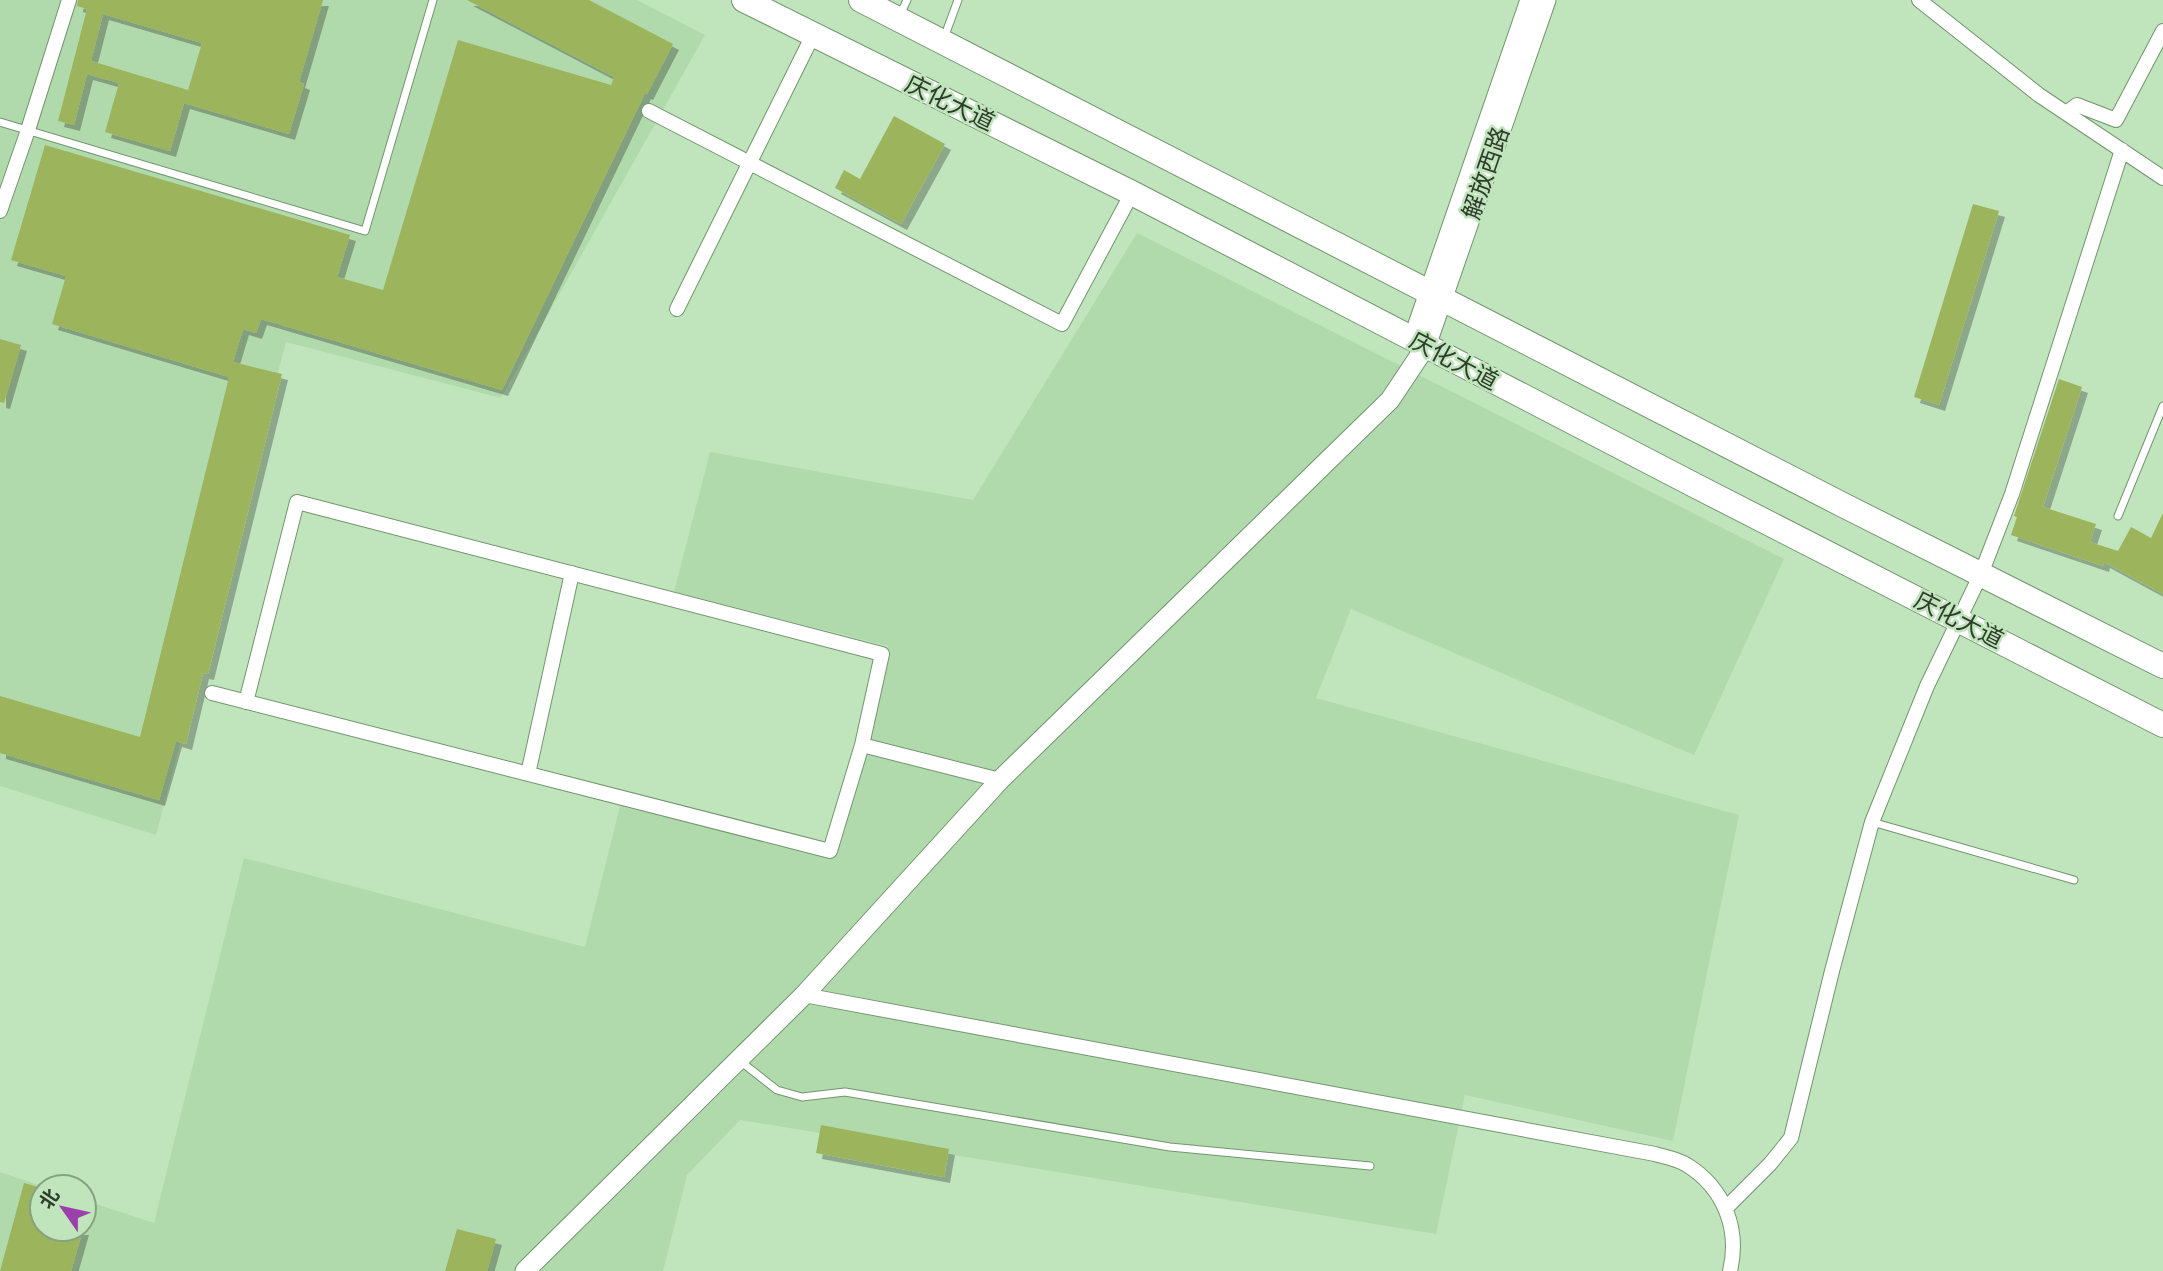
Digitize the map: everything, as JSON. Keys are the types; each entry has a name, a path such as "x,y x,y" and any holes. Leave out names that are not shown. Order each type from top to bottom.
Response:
{"highway":[{"name":"庆化大道","path":"744,0 1132,193 2163,725"},
{"name":"庆化大道","path":"861,0 902,10 942,42 2163,666"}],"street":[{"path":"0,211 29,130 69,0"},
{"name":"解放西路","path":"1436,295 1530,0"},
{"name":"解放西路","path":"525,1271 804,995 1000,780 1390,400 1419,343 1546,0"},
{"path":"1919,0 2003,67 2163,167"},
{"path":"2070,111 2077,106 2116,120 2163,32"},
{"path":"677,309 813,36"},
{"path":"649,111 1062,324 1132,193"},
{"path":"2070,111 2163,178"},
{"path":"1726,1208 1770,1164 1791,1138 1872,822 1927,686 1981,574 2012,494 2122,150"},
{"path":"212,693 246,702 830,851 862,745 882,654 297,502 246,702"},
{"path":"528,774 572,573"},
{"path":"862,745 1000,780"},
{"path":"804,995 1655,1154 1685,1163 1709,1182 1726,1208 1734,1238 1731,1271"}],"lane":[{"path":"0,122 365,231 433,0"},
{"path":"942,42 958,0"},
{"path":"2118,516 2163,406"},
{"path":"1872,822 2074,880"},
{"path":"739,1061 778,1090 802,1097 845,1092 1170,1147 1370,1166"}],"shaded area":[{"path":"0,0 637,0 705,35 501,398 286,342 156,835 0,786"},
{"path":"1137,233 1784,559 1694,755 1351,609 1316,698 1739,815 1673,1141 1465,1095 1436,1234 740,1120 687,1175 663,1271 0,1271 0,1172 28,1182 28,1243 98,1243 98,1205 154,1223 244,858 585,947 620,806 834,859 888,646 674,592 710,452 973,500"}],"building":[{"path":"78,0 323,0 299,82 304,84 289,134 184,103 170,151 105,132 119,83 87,74 74,125 58,121 87,9 77,6","holes":["103,14 202,43 188,90 91,61"]},
{"path":"467,0 589,0 673,44 647,94 645,93 502,390 261,319 256,333 243,329 233,362 282,374 208,674 203,673 186,744 176,741 159,800 0,753 0,696 140,737 229,377 52,324 66,276 11,260 45,145 350,235 337,277 383,290 458,40 611,85 614,77"},
{"path":"894,116 945,144 901,224 835,188 844,170 860,179"},
{"path":"1973,204 1999,211 1939,405 1914,397"},
{"path":"0,339 21,345 4,403 0,402"},
{"path":"2059,379 2082,387 2043,507 2096,524 2090,542 2118,551 2131,527 2151,538 2163,513 2163,594 2104,562 2103,566 2011,535 2017,517 2014,516"},
{"path":"821,1125 949,1149 944,1177 816,1153"},
{"path":"24,1183 28,1184 28,1243 79,1243 71,1271 0,1271"},
{"path":"457,1229 496,1239 487,1271 445,1271"}]}
